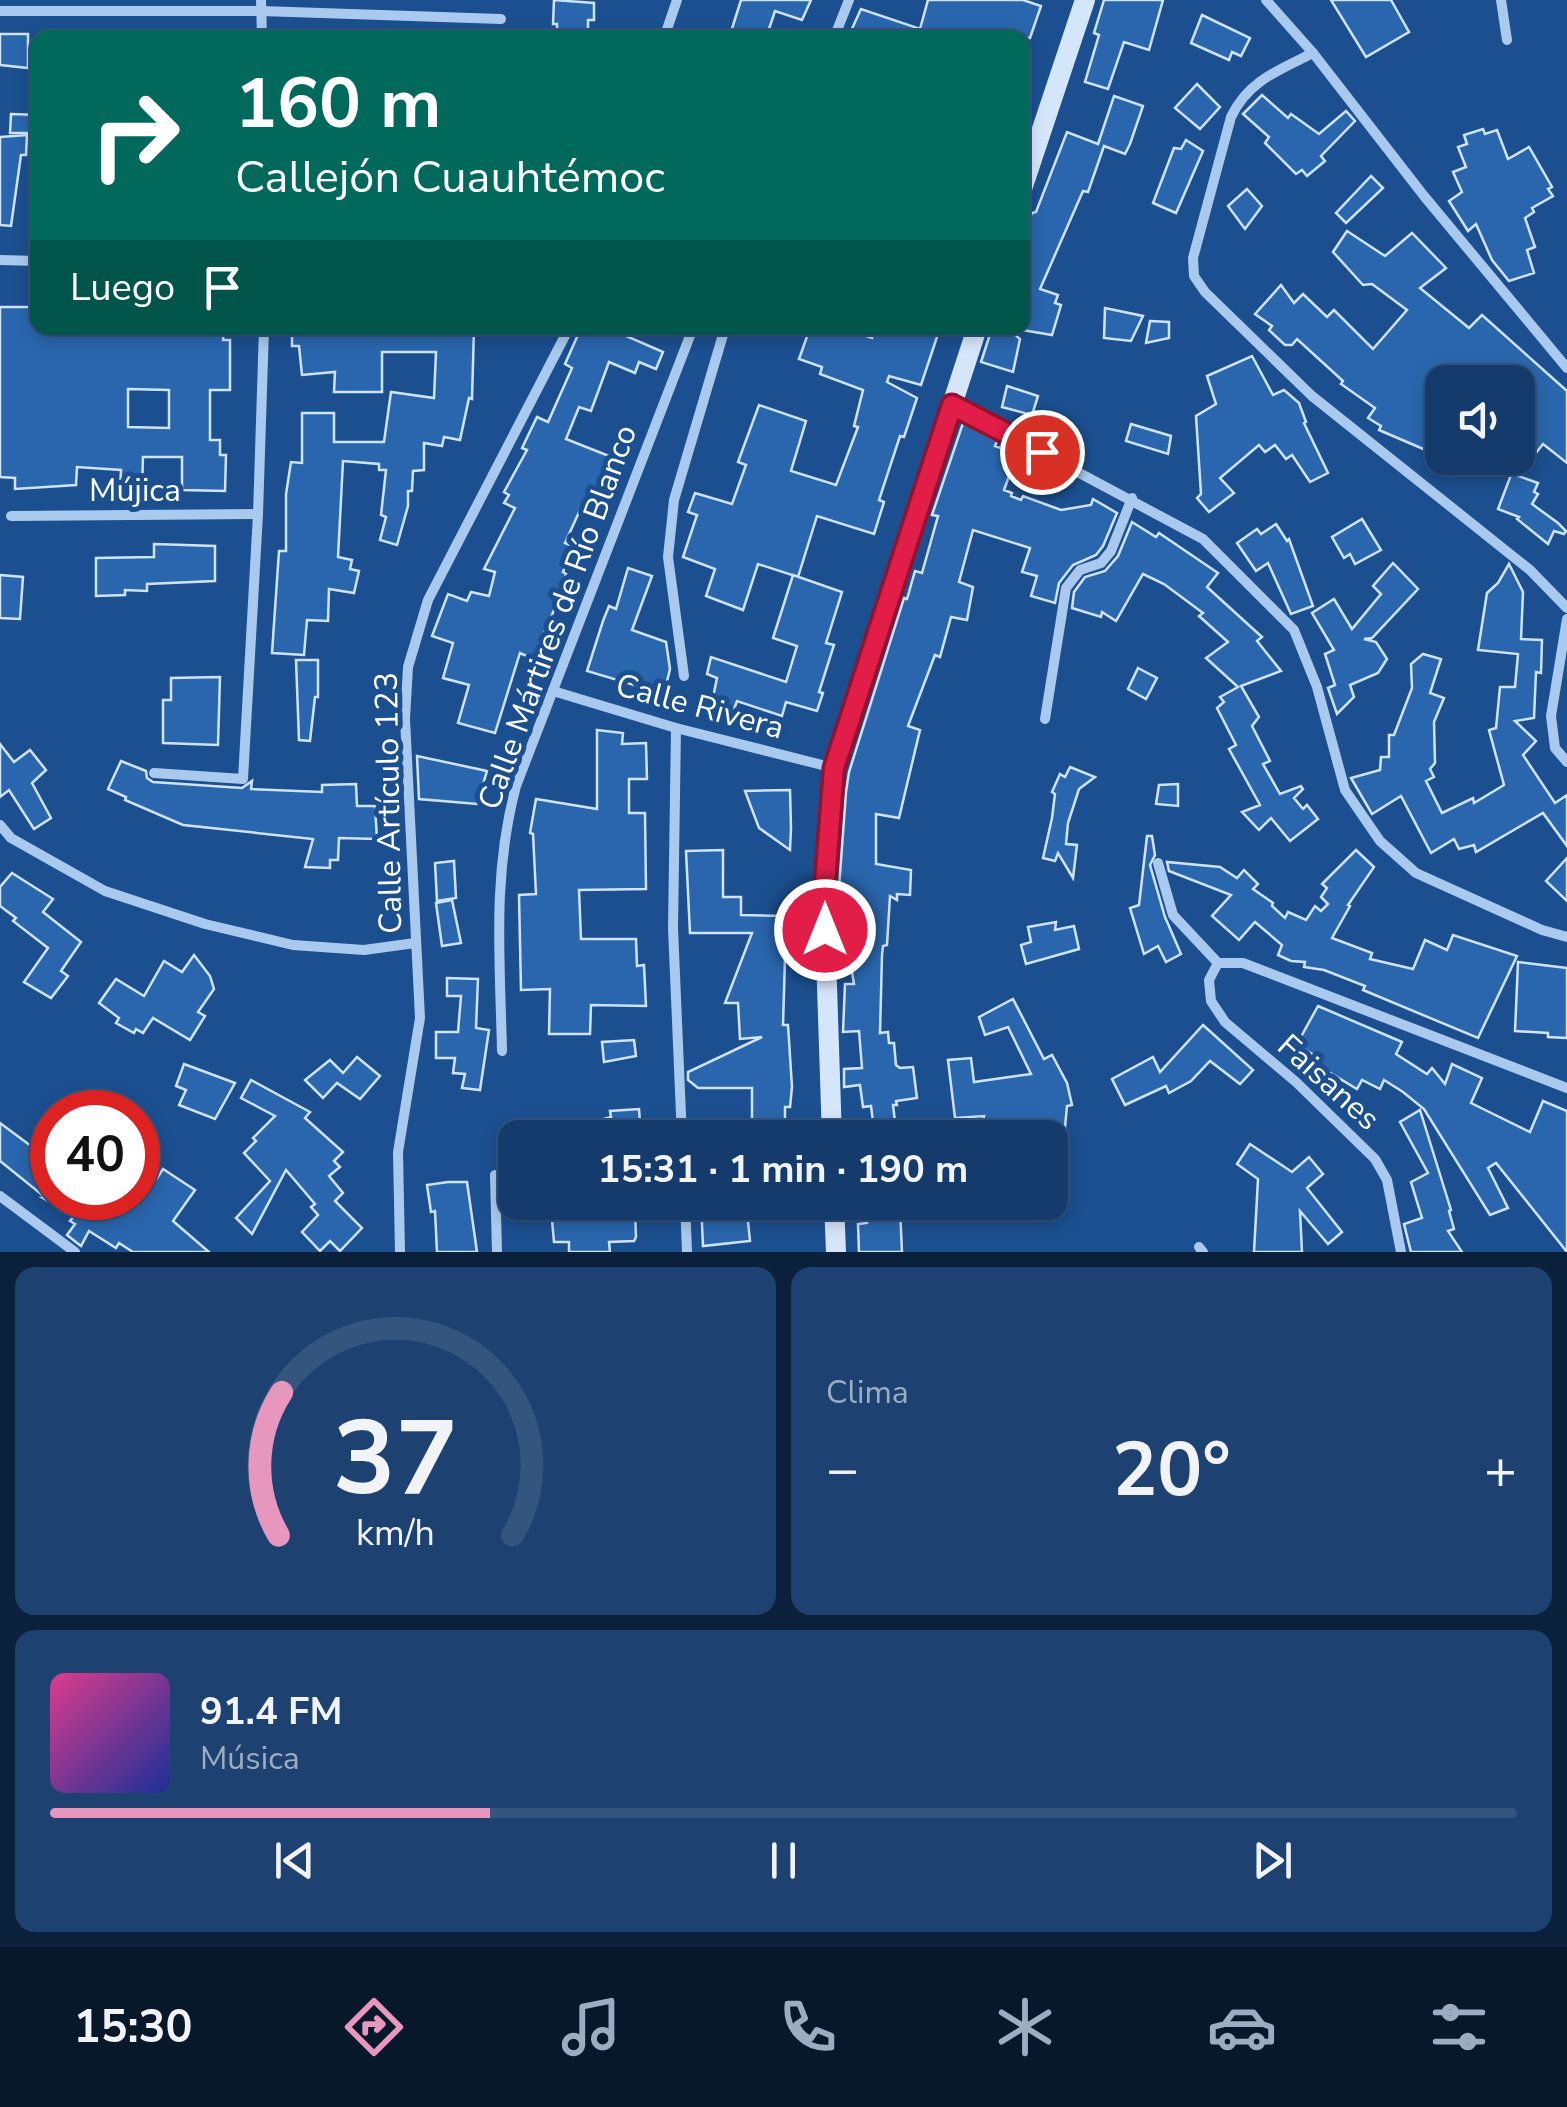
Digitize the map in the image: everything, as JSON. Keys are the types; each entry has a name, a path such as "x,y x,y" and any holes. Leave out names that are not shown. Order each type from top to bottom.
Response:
{"street":[{"path":"667,30 677,0"},
{"path":"837,30 849,0"},
{"path":"1030,165 1085,0"},
{"path":"1266,0 1567,368"},
{"path":"1501,0 1506,40"},
{"path":"0,10 261,6 502,18"},
{"path":"1313,53 1258,80 1240,97 1231,117 1193,258 1194,276 1205,292 1312,396 1530,570 1567,608"},
{"path":"0,260 30,261"},
{"path":"154,773 244,778 264,335"},
{"name":"Calle Artículo 123","path":"400,1252 398,1152 420,1018 406,719 408,667 428,600 566,335"},
{"name":"Calle Mártires de Río Blanco","path":"502,1050 499,872 516,786 690,335"},
{"path":"684,676 668,557 674,500 724,335"},
{"path":"831,1120 824,895 834,768 976,335"},
{"path":"952,405 1203,538 1294,630 1317,687 1345,790 1380,841 1416,873 1542,930 1567,937"},
{"path":"1045,719 1066,588 1080,570 1101,563 1110,551 1132,498"},
{"name":"Mújica","path":"11,516 258,514"},
{"path":"1567,619 1551,716 1554,748 1567,762"},
{"name":"Calle Rivera","path":"553,691 676,728 834,768"},
{"path":"676,728 673,928 681,1120"},
{"path":"0,825 6,837 105,891 205,924 293,946 364,950 415,943"},
{"path":"1158,862 1174,915 1218,963 1244,963 1567,1088"},
{"name":"Faisanes","path":"1218,963 1208,980 1211,1000 1225,1022 1296,1082 1375,1158 1387,1180 1401,1252"},
{"path":"495,1175 498,1252"},
{"path":"0,1197 75,1252"},
{"path":"686,1220 687,1252"},
{"path":"835,1220 836,1252"}],"building":[{"path":"554,0 594,3 594,20 588,20 588,30 557,30 557,24 553,24"},
{"path":"741,0 811,0 802,20 775,11 769,30 732,30"},
{"path":"928,0 1023,0 1041,6 1030,38 1030,30 851,30 861,9 920,29"},
{"path":"1104,0 1163,0 1149,50 1124,42 1108,89 1085,82 1099,35 1094,33"},
{"path":"1331,0 1391,0 1409,32 1366,57"},
{"path":"1202,15 1250,38 1241,56 1232,52 1229,60 1191,43"},
{"path":"0,34 28,34 28,68 0,65"},
{"path":"1197,84 1220,107 1200,129 1175,108"},
{"path":"1262,95 1288,118 1291,114 1319,134 1346,111 1355,121 1321,156 1325,161 1307,176 1302,170 1296,174 1265,143 1269,137 1243,114"},
{"path":"1114,96 1143,106 1125,154 1104,146 1088,192 1083,191 1040,289 1058,295 1055,303 1061,305 1052,335 1030,331 1030,217 1036,212 1067,132 1098,144"},
{"path":"11,114 30,115 30,133 10,133"},
{"path":"1483,129 1485,134 1497,130 1508,159 1529,147 1552,187 1548,189 1553,196 1532,208 1534,212 1525,218 1535,247 1527,250 1534,273 1509,281 1492,260 1476,224 1468,231 1449,201 1462,192 1453,172 1466,167 1458,147 1467,144 1464,135"},
{"path":"27,135 11,226 0,225 0,137"},
{"path":"1186,140 1203,151 1176,213 1153,203 1174,148 1181,149"},
{"path":"1371,176 1383,188 1346,223 1336,213"},
{"path":"1247,189 1262,206 1245,229 1228,206"},
{"path":"1347,231 1385,256 1412,233 1446,268 1420,288 1469,328 1482,315 1567,391 1567,463 1543,444 1535,454 1535,365 1425,365 1425,450 1379,430 1381,426 1368,418 1375,408 1341,384 1343,381 1297,339 1292,345 1285,345 1269,330 1272,326 1255,314 1281,285 1294,303 1303,294 1327,317 1334,310 1373,349 1407,310 1372,284 1363,285 1333,252"},
{"path":"0,307 30,307 30,335 223,335 223,340 230,340 230,390 210,390 210,440 220,440 220,455 226,455 225,491 182,490 182,457 143,457 142,491 120,489 121,470 77,467 76,485 15,489 15,478 0,477","holes":["128,389 169,390 169,428 128,427"]},
{"path":"1105,308 1143,316 1131,341 1104,338"},
{"path":"1150,321 1169,322 1169,338 1146,343"},
{"path":"292,335 474,335 472,399 469,398 460,440 444,437 442,446 424,443 424,470 413,471 412,491 408,491 397,545 380,540 386,517 381,515 386,470 379,470 379,464 343,461 338,557 352,560 350,569 359,571 354,593 329,589 328,621 307,620 304,655 272,653 279,551 286,551 286,494 291,462 302,463 302,413 334,413 334,442 384,442 391,392 434,398 436,352 382,352 382,392 334,392 335,372 302,375 299,346 292,346"},
{"path":"578,335 624,335 663,352 656,369 639,362 635,373 609,362 591,411 579,407 566,439 614,458 590,515 580,510 565,543 573,546 563,572 566,574 560,596 533,659 520,653 495,733 458,723 469,685 443,678 453,643 432,636 448,594 467,601 471,592 489,596 495,572 484,569 515,508 504,503 509,495 504,492 527,450 522,448 537,417 548,422 572,368 565,364"},
{"path":"808,335 872,338 938,335 921,385 889,376 887,382 917,398 879,500 884,502 874,534 817,516 798,577 758,564 743,610 706,596 715,569 683,557 697,515 688,512 695,493 732,504 746,465 738,462 759,405 806,421 791,471 836,485 858,427 854,426 863,390 820,374 822,367 799,359"},
{"path":"990,335 1015,335 1020,339 1013,372 981,362"},
{"path":"1252,356 1273,395 1284,390 1299,403 1304,423 1328,473 1310,482 1292,455 1286,459 1275,445 1265,452 1259,445 1220,478 1234,493 1209,512 1197,498 1201,494 1196,416 1216,404 1207,376"},
{"path":"1007,386 1038,396 1032,415 1002,407"},
{"path":"963,423 997,441 995,446 1017,454 1004,490 1011,496 1021,500 1023,496 1061,510 1091,505 1093,499 1117,513 1096,555 1073,565 1059,583 1055,603 1031,596 1037,576 1022,572 1030,548 973,530 959,582 973,587 967,620 951,617 940,657 935,655 908,726 920,730 899,818 876,814 876,864 911,870 910,895 897,894 897,900 890,896 887,945 883,946 882,955 880,1033 888,1032 889,1043 894,1043 896,1065 913,1067 917,1098 896,1101 895,1120 873,1120 871,1106 863,1107 860,1085 844,1087 844,1069 862,1068 859,1031 843,1032 845,984 854,984 848,948 854,947 848,908 841,909 839,888 846,792 904,598 907,599 915,571 922,573 938,516 932,515"},
{"path":"1131,424 1171,436 1168,454 1126,441"},
{"path":"1511,475 1519,475 1538,483 1534,492 1538,494 1532,504 1566,531 1554,531 1548,544 1519,517 1498,509"},
{"path":"1362,519 1381,550 1355,564 1350,554 1344,558 1332,537"},
{"path":"1132,522 1156,537 1159,533 1218,573 1207,587 1262,637 1257,641 1281,671 1241,686 1259,717 1252,726 1270,761 1263,764 1280,794 1301,786 1303,789 1294,798 1303,809 1307,805 1318,819 1290,841 1271,818 1259,830 1242,812 1260,805 1229,749 1236,745 1217,708 1224,702 1220,697 1238,687 1206,658 1228,642 1199,616 1203,613 1164,584 1143,574 1116,621 1102,612 1101,617 1072,608 1074,592 1085,577 1105,571 1118,556"},
{"path":"1276,524 1289,539 1313,606 1291,614 1268,563 1256,571 1237,543 1257,529 1261,534"},
{"path":"154,544 215,546 215,581 147,584 147,591 125,590 125,595 96,596 96,558 154,557"},
{"path":"1393,563 1418,589 1372,638 1364,639 1376,642 1387,659 1378,673 1350,685 1354,697 1337,714 1328,688 1335,685 1325,654 1334,650 1312,613 1334,599 1352,629 1381,594 1373,586"},
{"path":"1509,564 1523,592 1521,639 1542,640 1534,718 1515,721 1536,741 1523,755 1555,803 1567,795 1567,846 1543,813 1476,852 1474,845 1459,849 1454,839 1431,853 1401,796 1372,814 1351,778 1380,770 1381,757 1389,757 1389,735 1394,735 1412,688 1411,664 1423,654 1441,659 1430,693 1444,698 1434,722 1435,763 1430,769 1434,777 1426,781 1442,813 1473,798 1474,803 1504,785 1489,730 1496,728 1500,687 1515,687 1518,654 1478,650 1487,593"},
{"path":"628,568 652,576 632,630 666,642 670,669 664,694 587,671 609,606 616,609"},
{"path":"0,575 23,577 20,619 0,618"},
{"path":"793,575 842,592 826,643 834,645 817,711 786,702 782,716 737,701 731,718 710,712 717,678 707,674 711,657 786,682 797,646 773,638"},
{"path":"296,660 318,660 318,697 310,741 299,740"},
{"path":"1138,668 1157,678 1146,699 1128,689"},
{"path":"220,677 218,745 163,743 163,700 171,700 171,678"},
{"path":"597,730 623,733 622,744 646,743 647,779 629,779 629,813 645,813 646,889 579,890 581,939 636,939 637,966 644,965 646,1006 591,1005 590,1034 549,1034 550,989 521,990 519,895 536,894 530,833 536,799 597,809"},
{"path":"0,744 14,762 30,750 46,770 32,783 51,818 34,829 9,790 0,797"},
{"path":"417,756 487,771 477,804 419,799"},
{"path":"121,761 146,771 153,782 242,788 252,781 251,789 322,792 322,785 356,784 357,806 375,806 377,839 339,838 338,860 330,860 330,868 305,867 313,839 183,825 125,800 126,797 108,789"},
{"path":"1070,767 1095,777 1079,789 1068,823 1066,844 1077,845 1073,878 1058,853 1055,861 1043,858 1052,818 1052,792 1060,774 1065,777"},
{"path":"1178,784 1178,806 1156,804 1159,785"},
{"path":"790,790 790,850 759,828 745,791"},
{"path":"1147,836 1152,836 1155,855 1150,865 1181,954 1166,962 1158,946 1144,954 1130,908 1139,905"},
{"path":"723,850 723,897 741,897 741,915 783,916 786,924 783,1025 788,1025 792,1087 785,1120 752,1120 752,1088 698,1088 688,1080 688,1072 762,1037 740,1039 738,1003 725,1003 752,933 690,933 686,851"},
{"path":"1356,850 1374,867 1348,905 1332,938 1372,953 1370,959 1413,969 1425,940 1447,950 1453,935 1517,956 1478,1038 1363,990 1365,986 1278,955 1282,945 1255,922 1239,940 1212,916 1231,895 1169,871 1167,862 1220,867 1237,878 1244,870 1258,884 1253,889 1273,903 1285,918 1288,912 1306,920 1315,906 1321,911 1328,904 1321,897 1327,888 1322,884"},
{"path":"1567,858 1567,901 1546,881"},
{"path":"454,861 456,898 437,901 435,863"},
{"path":"12,873 53,899 43,912 81,942 61,971 68,976 51,998 24,982 48,948 0,906 0,887"},
{"path":"452,900 461,943 442,946 436,903"},
{"path":"1056,922 1055,930 1074,926 1079,949 1026,964 1021,945 1031,942 1028,927"},
{"path":"194,955 210,976 214,989 198,1012 205,1016 190,1040 153,1018 143,1033 136,1029 134,1033 116,1023 119,1018 99,1003 116,979 144,996 164,961 182,972"},
{"path":"1518,962 1567,968 1567,1038 1515,1031"},
{"path":"447,978 478,979 476,1028 489,1030 480,1090 462,1088 465,1074 453,1073 455,1058 436,1058 436,1032 458,1032 461,996 447,996"},
{"path":"1013,999 1044,1059 1052,1055 1067,1083 1072,1105 1067,1106 1066,1120 955,1118 948,1060 971,1058 974,1082 1031,1074 1008,1027 985,1035 979,1017"},
{"path":"1318,1006 1402,1042 1396,1054 1427,1074 1432,1068 1445,1084 1452,1064 1482,1078 1471,1103 1530,1132 1543,1101 1567,1111 1567,1252 1496,1163 1488,1168 1508,1208 1490,1215 1424,1109 1403,1092 1384,1080 1380,1089 1362,1080 1357,1089 1312,1062 1315,1056 1297,1044"},
{"path":"1203,1025 1253,1070 1240,1084 1210,1061 1191,1081 1169,1093 1166,1086 1125,1105 1112,1079 1153,1057 1160,1072"},
{"path":"634,1040 636,1056 604,1062 602,1042"},
{"path":"357,1057 380,1076 360,1099 337,1083 323,1098 305,1080 330,1060 343,1073"},
{"path":"184,1064 235,1083 215,1119 179,1105 186,1090 176,1086"},
{"path":"251,1080 310,1112 305,1118 343,1152 334,1161 340,1167 329,1176 343,1193 335,1201 362,1228 340,1251 330,1241 320,1251 302,1232 318,1215 311,1207 315,1204 286,1170 252,1234 236,1218 270,1181 244,1153 275,1116 241,1098"},
{"path":"639,1109 640,1120 600,1120 611,1117 610,1111"},
{"path":"1420,1110 1451,1210 1454,1229 1448,1231 1462,1252 1411,1252 1404,1224 1422,1218 1411,1182 1428,1173 1400,1122"},
{"path":"0,1123 30,1145 30,1185 0,1161"},
{"path":"1250,1144 1292,1172 1309,1157 1323,1174 1307,1188 1342,1232 1328,1244 1300,1211 1302,1252 1254,1252 1258,1179 1237,1164"},
{"path":"163,1169 195,1190 173,1221 209,1252 133,1252 119,1243 116,1248 89,1231 81,1246 67,1235 75,1224 70,1221 160,1220"},
{"path":"467,1182 477,1252 437,1252 435,1211 431,1212 427,1185"},
{"path":"552,1220 635,1220 634,1241 609,1242 610,1252 569,1252 569,1242 554,1242"},
{"path":"702,1220 748,1220 750,1241 703,1246"},
{"path":"901,1220 902,1252 859,1252 858,1224"}],"route":[{"path":"825,930 834,768 952,405 1042,452"}]}
